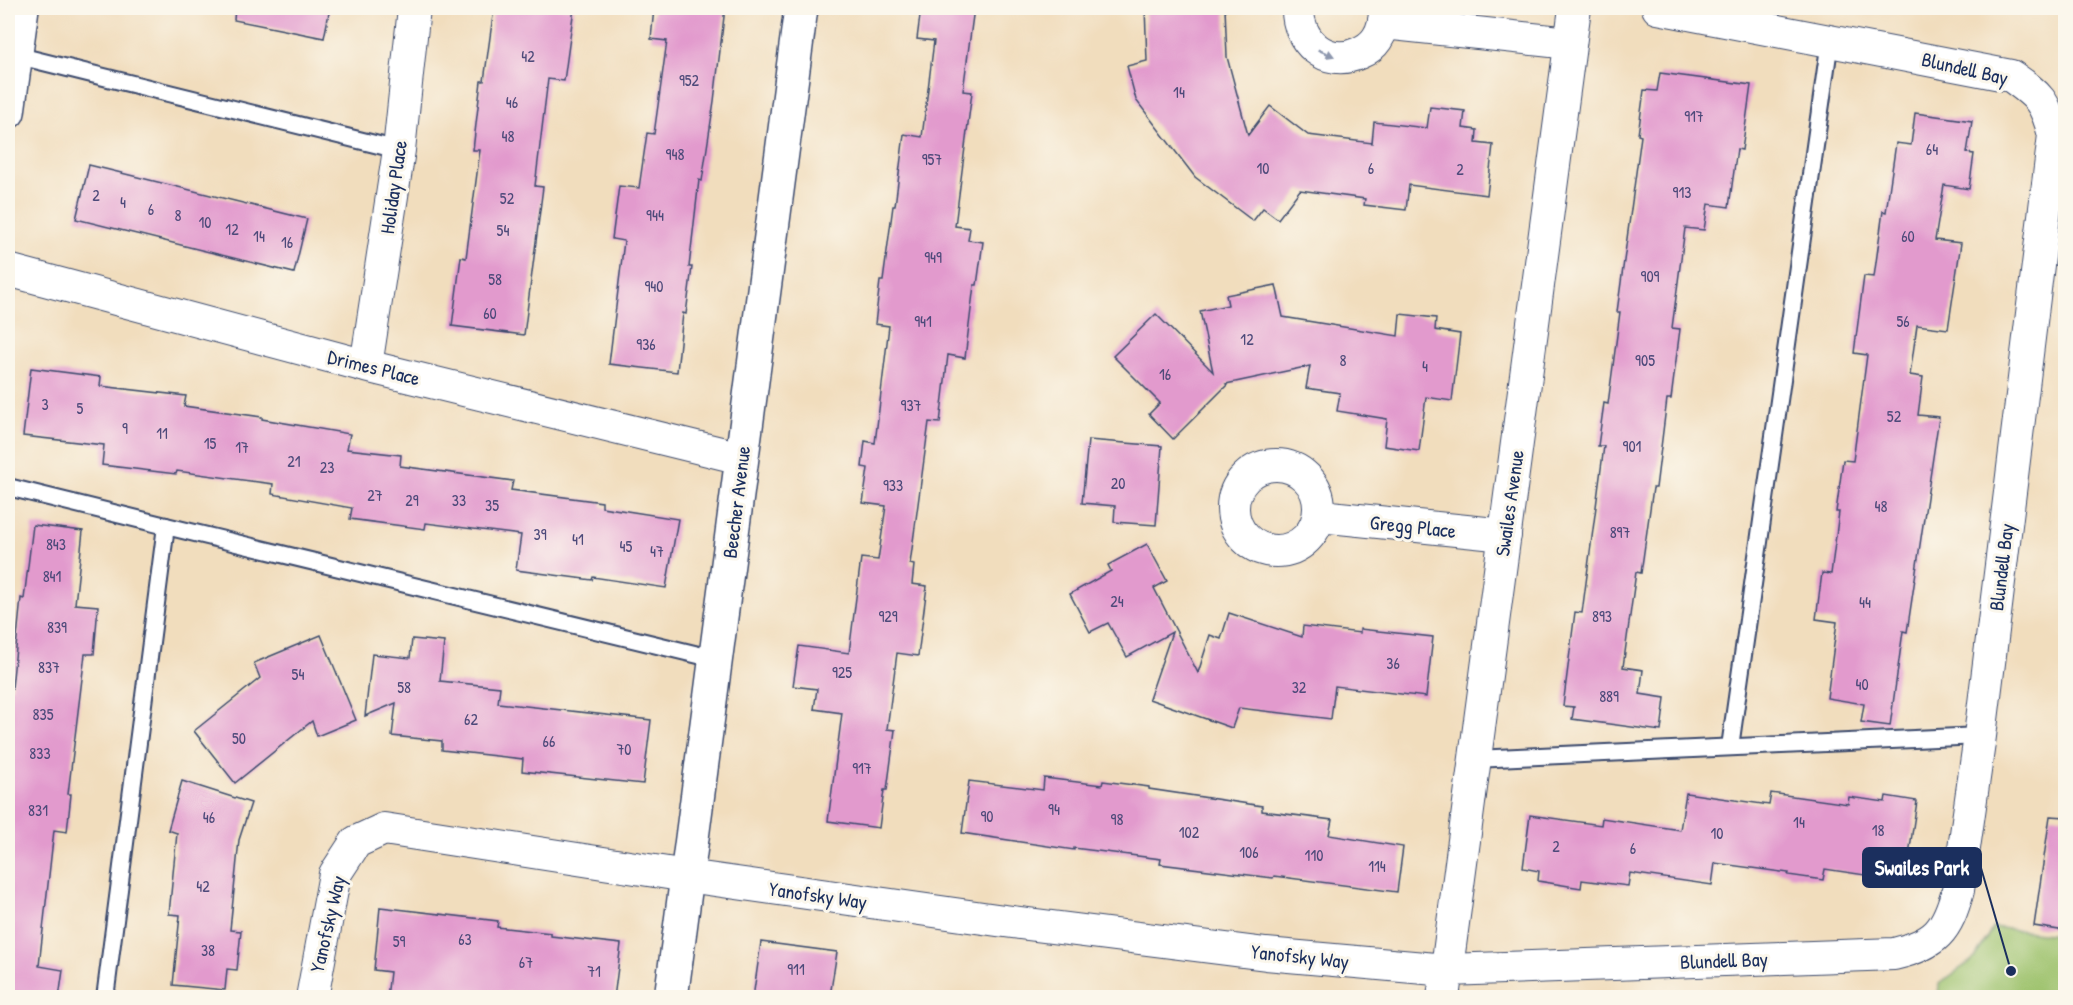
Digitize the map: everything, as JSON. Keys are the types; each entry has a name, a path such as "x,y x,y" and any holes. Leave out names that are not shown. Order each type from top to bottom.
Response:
{"street":[{"path":"8,112 21,8"},
{"name":"Holiday Place","path":"366,366 399,150 414,8"},
{"name":"Beecher Avenue","path":"670,998 801,8"},
{"path":"1298,8 1297,18 1301,33 1321,53 1336,57 1352,56 1366,50 1377,39 1385,15 1570,43"},
{"name":"Swailes Avenue","path":"1445,984 1575,8"},
{"name":"Blundell Bay","path":"1445,984 1894,954 1917,949 1934,938 1952,914 1958,890 1980,736 2054,135 2048,114 2037,94 2011,76 1658,8"},
{"name":"Drimes Place","path":"8,270 366,366 741,458"},
{"name":"Gregg Place","path":"1320,516 1505,534"},
{"name":"Yanofsky Way","path":"312,998 335,874 356,842 384,829 687,876 1043,926 1266,954 1445,984"}],"lane":[{"path":"1730,747 1830,40"},
{"path":"15,55 399,150"},
{"path":"8,488 715,659"},
{"path":"105,998 166,526"},
{"path":"1475,759 1980,736"}],"green space":[{"path":"1993,927 2065,936 2065,997 1938,997 1939,984 1975,958"}],"building":[{"path":"235,8 330,8 324,38 234,20"},
{"path":"494,8 574,8 564,81 548,79 535,186 543,187 524,335 452,326 461,257 466,258 480,150 473,150 481,81 484,81"},
{"path":"654,8 725,8 702,181 699,180 689,267 692,267 686,314 683,313 677,372 609,364 624,241 612,239 619,186 639,188 647,133 654,134 667,41 651,39"},
{"path":"921,8 974,8 963,91 972,92 955,226 970,228 968,240 983,242 977,285 974,285 965,358 948,355 940,423 929,422 910,564 914,565 912,584 927,586 918,656 897,653 887,729 895,730 879,828 828,821 842,713 814,709 817,689 793,686 799,646 849,653 861,558 878,560 886,506 863,503 868,468 862,467 865,441 875,443 889,326 875,324 880,281 883,281 893,206 895,206 904,134 922,137 934,41 917,39"},
{"path":"1145,8 1225,8 1227,57 1248,135 1270,106 1308,135 1372,143 1374,122 1427,128 1430,107 1465,111 1463,128 1477,130 1476,143 1493,145 1487,195 1409,185 1406,210 1364,205 1365,199 1300,190 1278,219 1263,208 1253,221 1195,177 1136,100 1127,66 1147,61"},
{"path":"1660,73 1751,85 1742,150 1737,149 1729,207 1708,204 1704,230 1685,228 1672,328 1680,329 1671,399 1667,399 1656,488 1653,488 1641,573 1636,572 1623,667 1643,670 1640,694 1665,698 1661,731 1572,719 1574,707 1563,706 1575,612 1582,613 1604,446 1598,446 1604,403 1608,404 1620,312 1617,312 1641,136 1638,135 1644,90 1657,91"},
{"path":"1915,113 1972,121 1967,153 1974,154 1969,189 1944,185 1935,240 1961,243 1948,329 1917,325 1910,375 1923,377 1918,415 1939,417 1907,632 1903,631 1890,726 1861,722 1864,704 1827,698 1837,622 1816,619 1822,573 1831,574 1843,460 1853,461 1867,355 1854,353 1864,276 1874,277 1883,211 1886,212 1896,143 1911,145"},
{"path":"89,165 307,219 294,273 76,219"},
{"path":"1276,285 1283,317 1398,336 1400,314 1436,318 1435,330 1460,334 1452,401 1426,397 1419,451 1384,446 1387,419 1337,411 1340,393 1306,388 1310,366 1226,384 1173,439 1149,414 1160,403 1113,356 1156,314 1213,372 1200,311 1228,305 1226,295"},
{"path":"31,368 101,377 100,386 186,396 184,406 262,417 262,419 350,434 347,449 401,455 400,466 513,481 511,490 602,502 602,507 678,519 666,588 593,577 592,580 516,570 521,535 426,523 425,529 350,519 352,508 272,494 273,484 177,471 176,474 102,465 104,445 23,436"},
{"path":"1088,440 1162,446 1156,525 1114,522 1115,506 1082,503"},
{"path":"33,525 83,531 75,604 98,606 94,654 85,654 68,794 71,794 67,832 54,830 39,966 63,970 59,998 8,998 8,687 12,688 21,598 24,599"},
{"path":"1147,544 1167,581 1154,588 1198,673 1210,635 1221,639 1229,613 1302,637 1303,626 1360,633 1360,629 1433,637 1426,697 1335,686 1331,719 1239,708 1232,728 1149,699 1172,632 1127,657 1108,623 1090,632 1070,594 1111,571 1108,565"},
{"path":"321,635 356,720 317,736 312,721 235,783 194,731 260,678 254,663"},
{"path":"412,639 444,642 440,681 500,687 498,703 651,720 643,784 522,771 523,759 442,750 442,741 392,736 396,703 365,716 372,654 410,658"},
{"path":"1044,778 1102,785 1103,781 1149,787 1149,789 1262,806 1262,811 1332,820 1329,835 1403,847 1397,892 1160,864 1161,859 1074,848 1074,850 962,833 969,781 1043,790"},
{"path":"182,781 251,803 239,840 230,930 241,931 237,970 227,969 225,990 173,985 180,915 169,914 177,833 168,830"},
{"path":"1686,793 1769,805 1771,793 1848,804 1849,797 1885,802 1886,796 1917,801 1908,861 1887,858 1885,878 1825,869 1823,880 1715,863 1712,885 1630,873 1628,886 1582,880 1581,888 1538,881 1539,871 1523,868 1530,815 1601,825 1602,818 1680,830"},
{"path":"2050,816 2066,817 2066,931 2034,926"},
{"path":"380,907 498,921 497,927 621,944 614,998 559,998 506,992 506,998 387,998 390,972 374,970"},
{"path":"761,942 837,952 830,996 808,993 808,998 753,998"}],"place":[{"name":"Swailes Park","path":"2011,971"}]}
